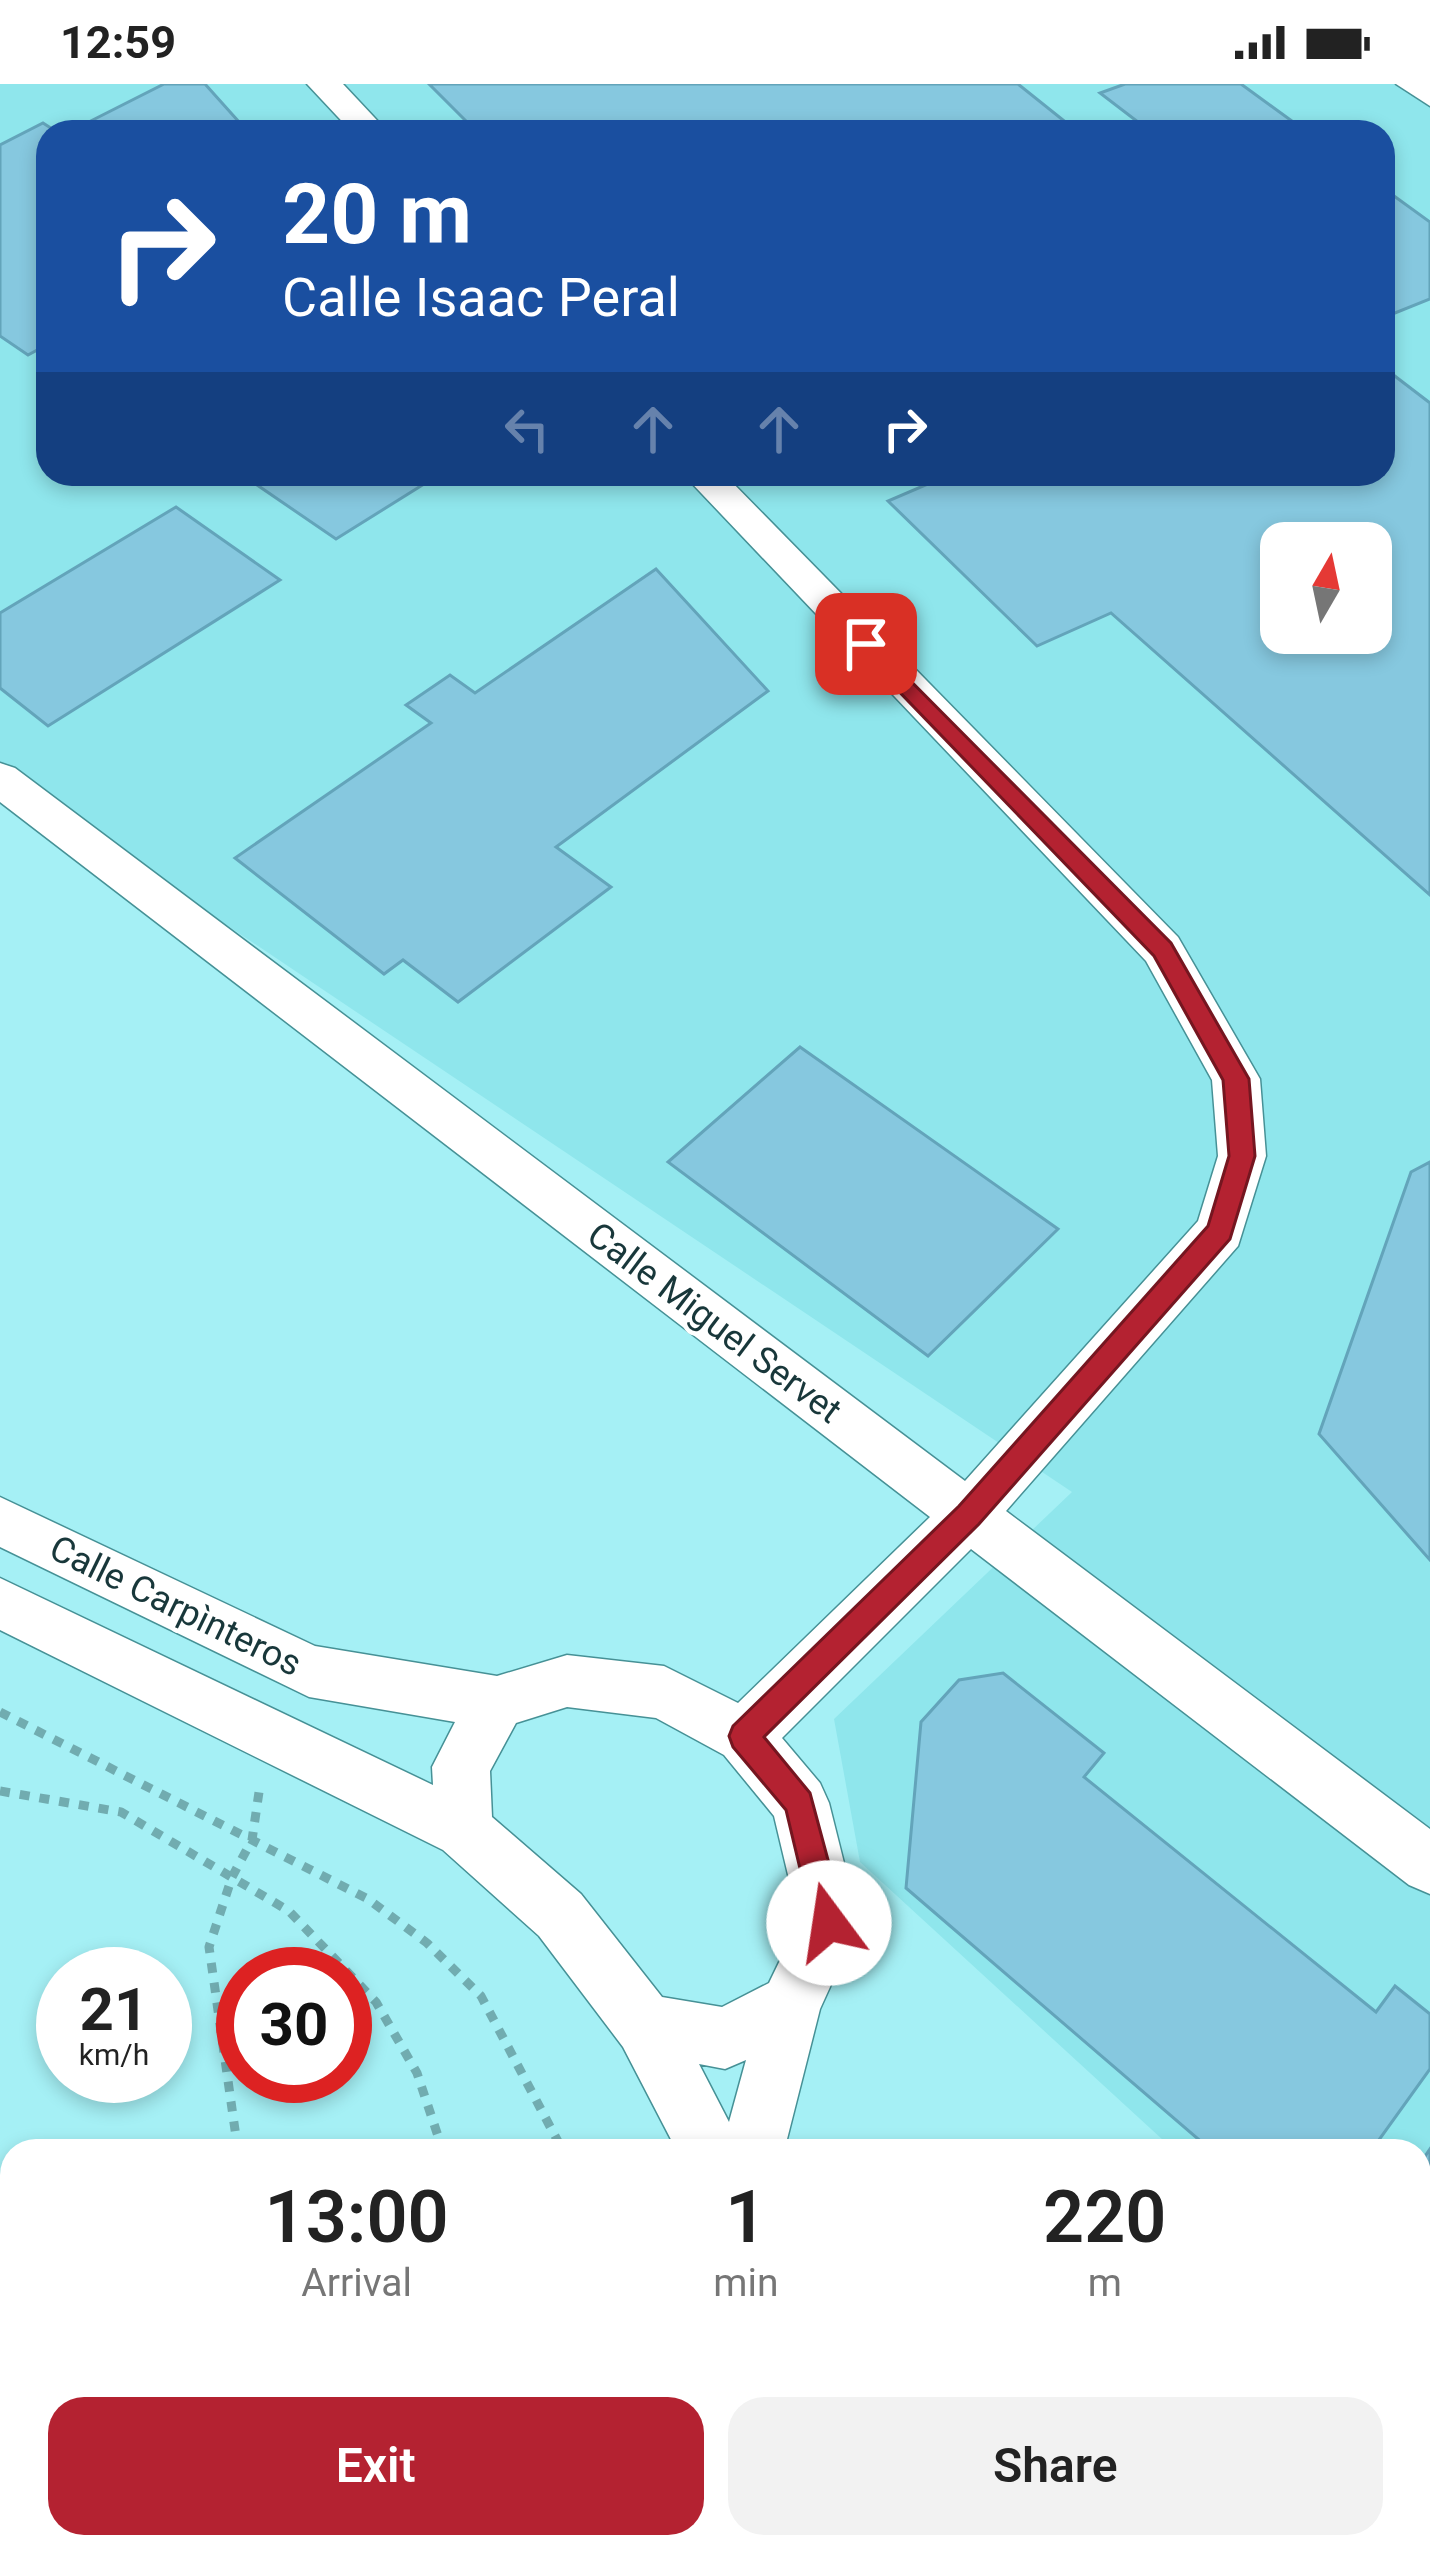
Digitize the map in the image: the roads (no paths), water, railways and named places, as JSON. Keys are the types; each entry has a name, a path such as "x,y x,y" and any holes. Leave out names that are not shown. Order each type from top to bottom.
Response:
{"street":[{"path":"324,84 358,120"},
{"path":"1413,84 1430,96"},
{"path":"714,486 1162,950 1236,1079 1242,1156 1220,1231 969,1515 744,1736"},
{"name":"Calle Miguel Servet","path":"0,779 1430,1865"},
{"name":"Calle Carpìnteros","path":"0,1521 309,1671 496,1703"},
{"path":"0,1604 464,1830 560,1915 645,2025 705,2139"},
{"path":"464,1830 461,1767 496,1703 567,1682 664,1692 744,1736 800,1803 829,1923 791,2005 756,2139"},
{"path":"645,2025 724,2038 791,2005"}]}
